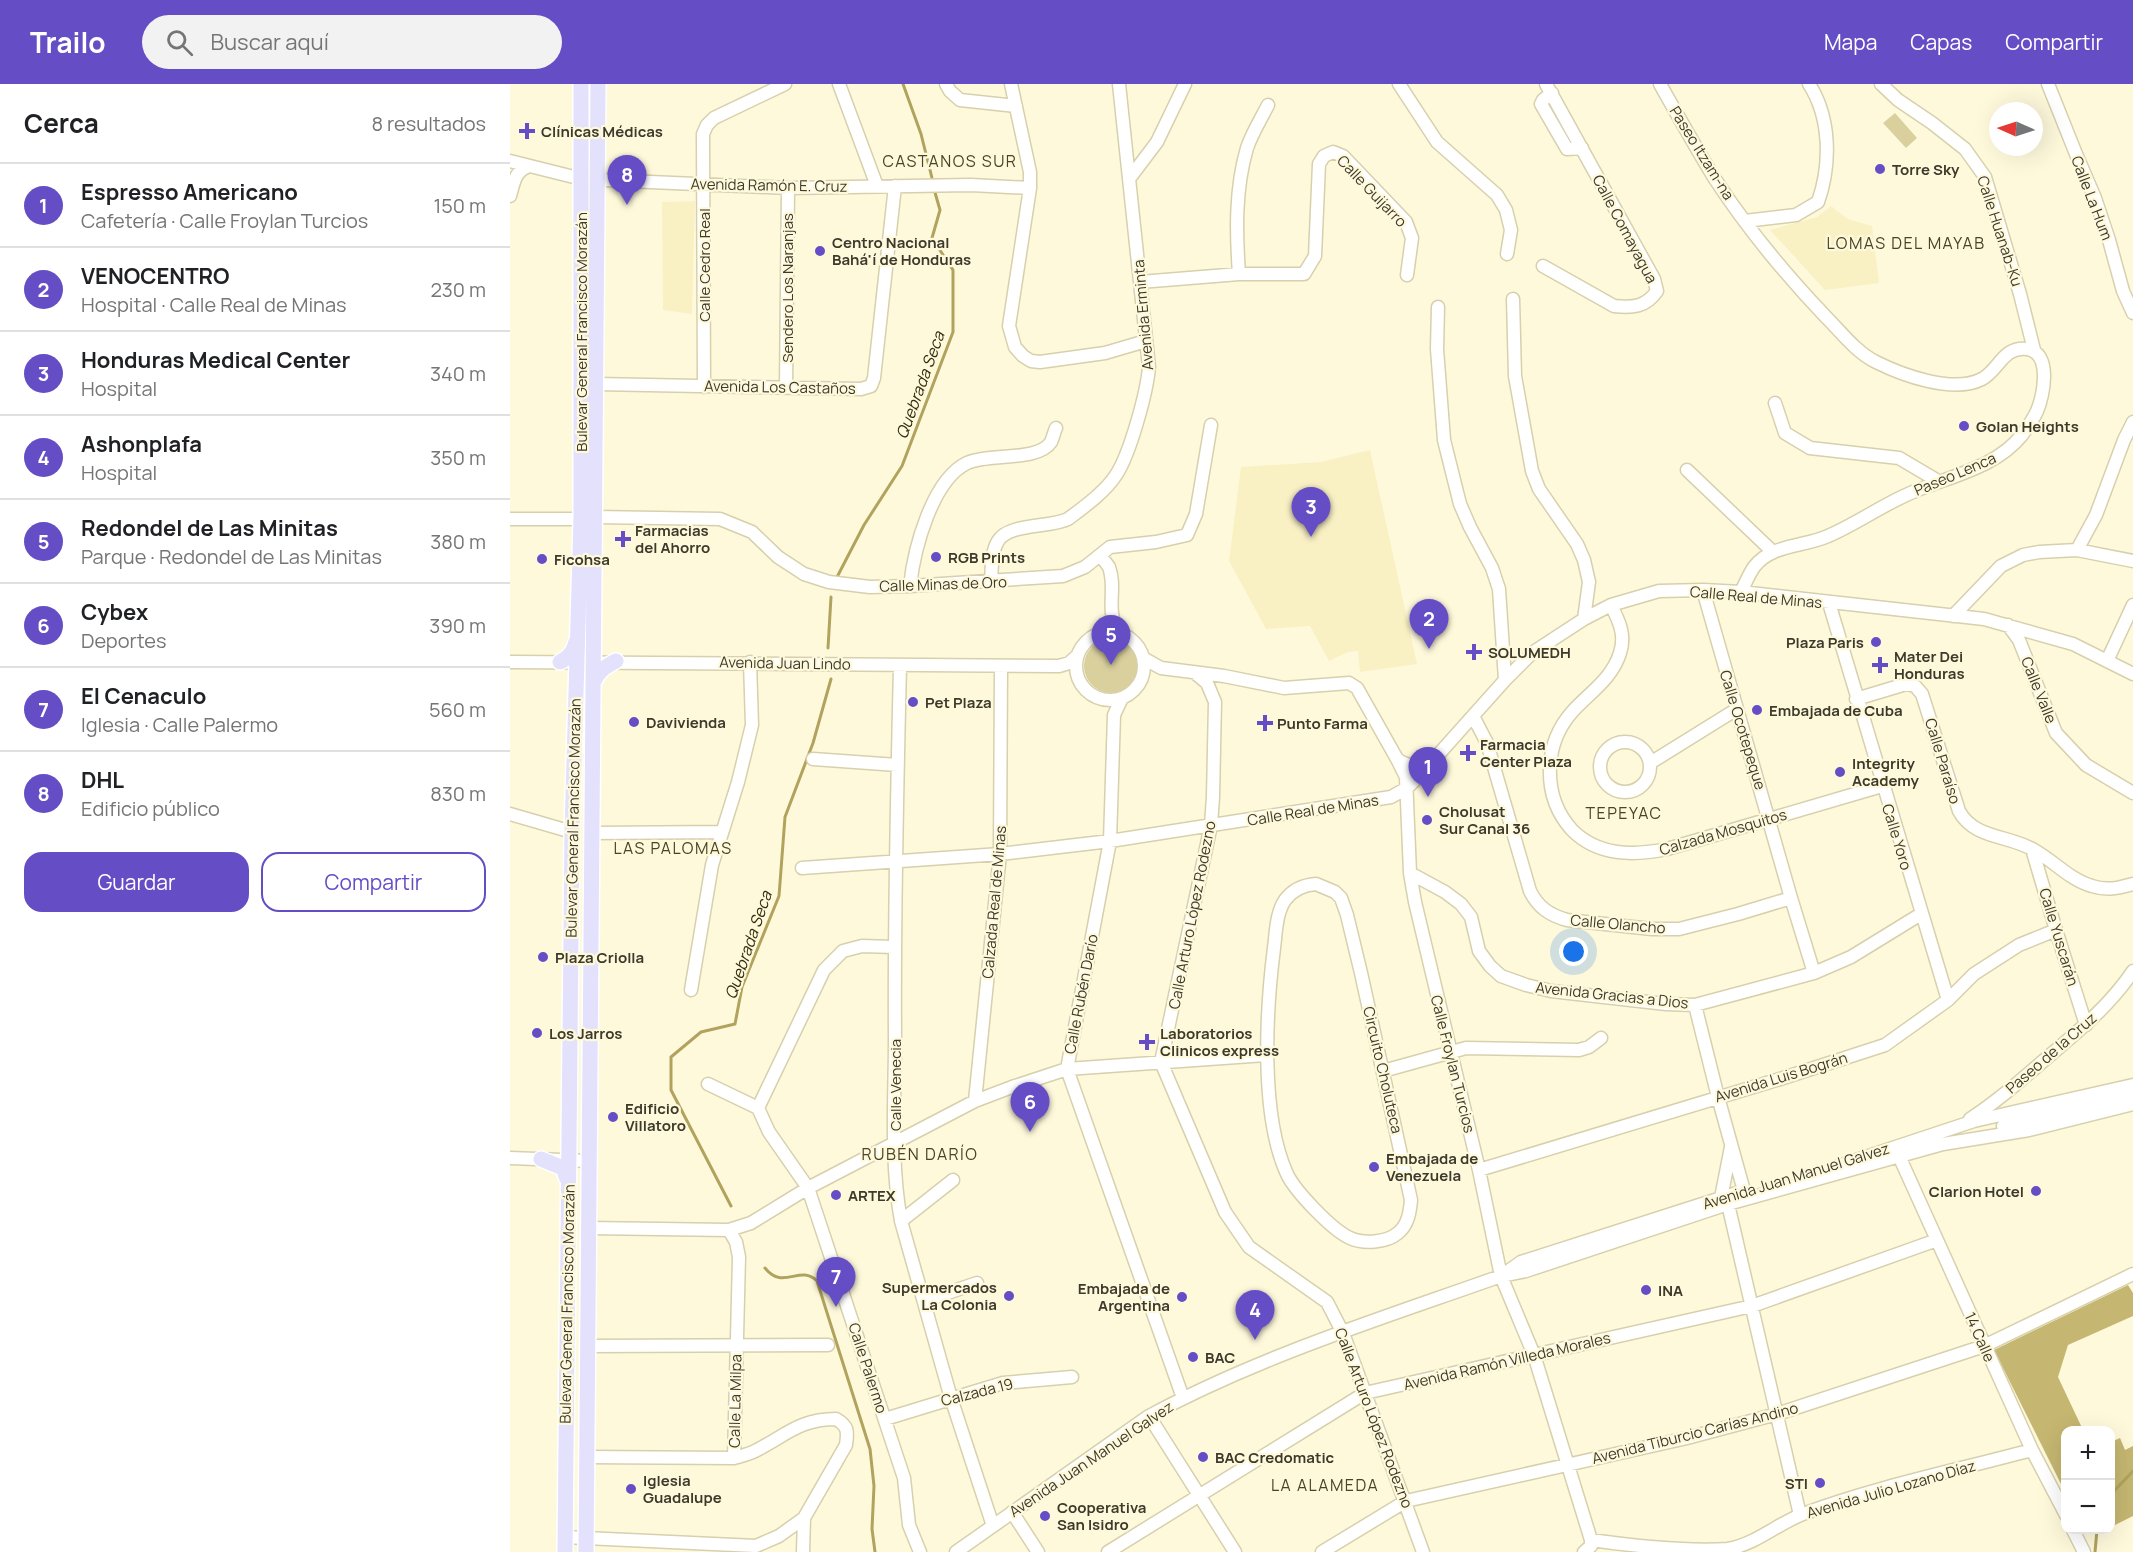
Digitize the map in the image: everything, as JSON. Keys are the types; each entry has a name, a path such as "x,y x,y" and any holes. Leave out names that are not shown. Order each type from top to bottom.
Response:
{"main road":[{"name":"Bulevar General Francisco Morazán","path":"582,84 588,518 594,642 586,1545"},
{"name":"Bulevar General Francisco Morazán","path":"565,1545 576,642 588,518 596,384 598,84"},
{"path":"560,662 567,659 573,652 576,642"},
{"path":"594,642 598,652 615,662"},
{"path":"593,683 598,673 615,662"},
{"path":"541,1159 563,1168 568,1182"}],"street":[{"name":"Calle Cedro Real","path":"704,387 703,134 707,125 714,118 784,84"},
{"path":"839,84 877,186"},
{"path":"946,84 960,100 1016,106"},
{"path":"1011,84 1030,172 1030,188 1009,326 1015,347 1031,361 1040,362 1105,353 1146,341"},
{"name":"Avenida Erminta","path":"991,582 995,548 998,540 1004,534 1019,529 1059,523 1068,519 1116,476 1126,453 1148,381 1149,368 1119,84"},
{"path":"1129,179 1151,150 1185,84"},
{"path":"1399,84 1437,142 1497,195 1506,210 1512,230 1507,254"},
{"name":"Paseo Itzam-na","path":"1660,84 1716,180 1745,221"},
{"path":"1745,221 1796,215 1818,202 1825,183 1827,146 1817,97 1809,84"},
{"name":"Calle Huanab-Ku","path":"1881,84 1898,100 1965,149 1985,177 2034,350"},
{"name":"Calle La Hum","path":"2048,84 2095,198 2123,291 2133,313"},
{"name":"Calle Comayagua","path":"1543,266 1614,306 1641,305 1651,300 1657,291 1654,279 1549,89"},
{"path":"1239,274 1236,230 1238,195 1247,147 1268,105"},
{"path":"1126,147 1137,154 1151,150"},
{"name":"Calle Guijarro","path":"1140,282 1239,274 1304,274 1315,256 1319,164 1324,156 1333,152 1343,156 1406,222 1412,238 1407,275"},
{"name":"Avenida Ramón E. Cruz","path":"510,161 582,179 788,188 971,184 1030,188"},
{"path":"510,196 518,173 521,169 530,166"},
{"name":"Avenida Los Castaños","path":"596,384 861,389 871,386 874,378 895,186"},
{"name":"Sendero Los Naranjas","path":"786,388 788,188"},
{"path":"1745,221 1805,295 1855,347 1873,360 1931,382 1958,384 1982,379 2012,350 2034,350"},
{"path":"1513,299 1515,375 1532,471 1539,489 1577,544 1584,560 1589,582 1584,619"},
{"path":"1438,308 1437,360 1444,440 1460,504 1492,568 1499,589 1505,680"},
{"name":"Paseo Lenca","path":"1741,592 1754,567 1773,552 1827,537 1905,495 1995,459 2007,450 2033,419 2042,398 2043,365 2040,356 2034,350"},
{"path":"1775,403 1785,433 1810,448 1899,458 1938,481"},
{"path":"2078,550 2096,515 2133,422"},
{"name":"Calle Minas de Oro","path":"510,519 720,519 752,532 778,557 804,574 829,582 870,587 991,582 1063,576 1085,567 1110,547 1156,542 1187,535 1197,514 1211,425"},
{"path":"910,586 915,556 936,496 948,477 977,459 1038,452 1051,442 1056,428"},
{"path":"1687,470 1773,552"},
{"path":"1953,616 2001,566 2023,555 2078,550 2133,561"},
{"path":"1059,666 1070,663 1086,642 1106,626 1110,614 1111,590 1109,567 1100,556"},
{"name":"Calle Ocotepeque","path":"1703,590 1814,974"},
{"name":"Calle Real de Minas","path":"802,868 1000,854 1110,841 1391,797 1407,788 1532,653 1584,619 1611,605 1659,591 1741,592 1984,620 2073,644 2133,674"},
{"name":"Calle Yoro","path":"1828,603 1920,914 1948,1000"},
{"name":"Calzada Mosquitos","path":"1611,605 1622,627 1621,652 1605,680 1570,714 1555,741 1550,756 1550,784 1557,806 1567,824 1576,834 1597,846 1623,854 1641,854 1667,849 1882,786"},
{"path":"2107,661 2133,605"},
{"path":"1110,614 1118,633"},
{"name":"Calle Valle","path":"2008,625 2019,640 2056,733 2086,765 2133,793"},
{"path":"1098,634 1118,633 1134,642 1143,658 1143,676"},
{"path":"1078,655 1076,666 1078,678"},
{"path":"1143,658 1161,668"},
{"name":"Avenida Juan Lindo","path":"510,662 1059,666"},
{"path":"690,990 712,865 738,782 752,724 750,662"},
{"name":"Calle Venecia","path":"900,666 894,946 897,1200 951,1398 993,1526"},
{"name":"Calzada Real de Minas","path":"975,1101 1000,854 1001,666"},
{"path":"1059,666 1069,669 1089,693 1106,700 1122,698 1135,689 1143,676 1151,670 1161,668 1284,688 1306,688 1346,682 1357,688 1398,759 1404,772 1407,788"},
{"path":"1194,672 1207,683 1215,702"},
{"path":"1215,702 1219,686 1226,681 1238,679"},
{"name":"Calle Paraíso","path":"1856,699 1906,684 1915,686 1922,694 1959,811 1972,828 2032,849 2088,885 2110,890 2133,884"},
{"name":"Calle Rubén Darío","path":"1114,715 1122,698"},
{"name":"Calle Rubén Darío","path":"1106,700 1114,715 1110,841 1067,1069 1183,1398"},
{"name":"Calle Arturo López Rodezno","path":"1215,702 1214,797 1211,825 1161,1062 1225,1212 1239,1235 1249,1247 1327,1302 1343,1333 1423,1552"},
{"path":"1650,763 1737,709"},
{"name":"Calle Olancho","path":"1473,716 1487,743 1530,891 1535,902 1550,913 1567,920 1672,929 1738,914 1791,898"},
{"path":"1622,742 1638,745 1644,750 1650,763 1646,781 1633,790 1625,792 1610,786 1601,772 1603,756 1614,744 1622,742"},
{"path":"1398,759 1412,766 1434,758"},
{"path":"813,759 897,765"},
{"name":"Calle Froylan Turcios","path":"1407,788 1410,873 1415,902 1479,1170 1501,1276 1534,1355 1591,1540"},
{"path":"510,814 572,832"},
{"path":"592,833 722,832"},
{"name":"Calle Yuscarán","path":"2032,849 2086,1025"},
{"name":"Avenida Gracias a Dios","path":"1410,873 1445,892 1461,904 1471,917 1479,951 1490,966 1501,975 1526,986 1551,991 1666,1004 1695,1005 1814,974 1851,957 1920,914"},
{"name":"Circuito Choluteca","path":"1316,884 1327,887 1341,898 1383,1071 1411,1200 1410,1213 1398,1233 1376,1241 1363,1241 1350,1238 1338,1230 1300,1194 1287,1174 1277,1145 1266,1055 1271,971 1277,921 1284,901 1293,891 1304,885 1316,884"},
{"name":"Avenida Luis Bográn","path":"1479,1170 1885,1045 1948,1000 1974,974 1996,959 2019,945 2056,930"},
{"path":"708,1084 758,1108 824,969 843,951 861,946 894,946"},
{"name":"Paseo de la Cruz","path":"1959,1125 1990,1104 2086,1025 2114,996 2133,971"},
{"path":"1695,1005 1744,1191"},
{"path":"1383,1071 1466,1048 1579,1050 1589,1047 1601,1038"},
{"path":"589,1228 729,1230 751,1223 808,1188 975,1101 1067,1069 1266,1055"},
{"name":"Avenida Juan Manuel Galvez","path":"956,1552 1149,1416 1239,1372 1501,1276 1527,1271 1724,1201 1899,1156 1959,1125 2133,1085"},
{"path":"1919,1144 1946,1136 2018,1123 2133,1094"},
{"name":"Avenida Juan Manuel Galvez","path":"1724,1201 1744,1191 1919,1144 1943,1144 2029,1130 2133,1104"},
{"name":"Calle Palermo","path":"758,1108 769,1132 808,1188 904,1478 911,1534 921,1552"},
{"path":"1732,1143 1724,1201 1752,1306 1800,1515"},
{"name":"14 Calle","path":"1899,1156 2032,1450 2061,1505"},
{"path":"510,1158 589,1161"},
{"path":"901,1221 953,1180"},
{"name":"Calle La Milpa","path":"729,1230 736,1242 739,1257 734,1458 756,1451 789,1430 809,1422 836,1419 844,1424 848,1432 846,1445 804,1518 803,1552"},
{"name":"Avenida Ramón Villeda Morales","path":"1108,1552 1365,1393 1752,1306 1937,1240"},
{"name":"Avenida Tiburcio Carías Andino","path":"1322,1552 1406,1501 1687,1438 1777,1414 1984,1346 2133,1274"},
{"path":"924,1301 977,1283"},
{"path":"587,1346 828,1345"},
{"name":"Calzada 19","path":"885,1419 1004,1383 1072,1377"},
{"path":"1149,1416 1235,1552"},
{"name":"Avenida Julio Lozano Díaz","path":"1591,1540 1668,1550 1730,1549 1750,1542 1800,1515 2032,1450"},
{"path":"586,1457 734,1458"},
{"path":"1012,1512 1038,1552"},
{"path":"565,1545 759,1549 804,1518"},
{"path":"2075,1534 2084,1552"},
{"path":"1584,1552 1591,1546 1591,1540"}],"shaded area":[{"path":"1895,113 1917,138 1906,148 1883,123"},
{"path":"695,201 692,314 663,310 662,202"},
{"path":"1831,206 1848,219 1872,226 1879,283 1825,290 1770,230 1817,217"},
{"path":"1370,450 1417,664 1360,672 1358,651 1348,652 1329,661 1310,626 1266,629 1229,561 1241,467 1321,462"},
{"path":"1106,639 1116,639 1126,643 1134,651 1138,666 1134,681 1126,689 1116,693 1106,693 1096,689 1088,681 1084,671 1084,661 1088,651 1096,643"},
{"path":"2128,1285 2133,1293 2133,1316 2068,1345 2058,1377 2081,1426 2061,1426 2061,1484 1994,1350"},
{"path":"2120,1438 2125,1450 2133,1446 2133,1516 2115,1525 2115,1480 2115,1440"}],"waterway":[{"name":"Quebrada Seca","path":"903,84 921,134 933,182"},
{"name":"Quebrada Seca","path":"836,579 864,525 902,466 953,332 953,270 932,238 940,210 934,189"},
{"path":"828,648 831,597"},
{"name":"Quebrada Seca","path":"731,1206 671,1090 671,1057 701,1032 735,1024 742,987 779,896 785,817 813,743 831,679"},
{"name":"Quebrada Seca","path":"765,1268 778,1277 804,1275 817,1281 870,1449 874,1486 872,1529 875,1552"},
{"path":"2115,1490 2133,1471"},
{"path":"2095,1552 2097,1534"}],"place":[{"name":"Clínicas Médicas","path":"527,131"},
{"name":"Torre Sky","path":"1880,169"},
{"name":"DHL","path":"627,205"},
{"name":"Centro Nacional Bahá'í de Honduras","path":"820,251"},
{"name":"Golan Heights","path":"1964,426"},
{"name":"Honduras Medical Center","path":"1311,537"},
{"name":"Farmacias del Ahorro","path":"623,539"},
{"name":"RGB Prints","path":"936,557"},
{"name":"Ficohsa","path":"542,559"},
{"name":"Plaza Paris","path":"1876,642"},
{"name":"VENOCENTRO","path":"1429,649"},
{"name":"SOLUMEDH","path":"1474,652"},
{"name":"Redondel de Las Minitas","path":"1111,665"},
{"name":"Mater Dei Honduras","path":"1880,665"},
{"name":"Pet Plaza","path":"913,702"},
{"name":"Embajada de Cuba","path":"1757,710"},
{"name":"Davivienda","path":"634,722"},
{"name":"Punto Farma","path":"1265,723"},
{"name":"Farmacia Center Plaza","path":"1468,753"},
{"name":"Integrity Academy","path":"1840,772"},
{"name":"Espresso Americano","path":"1428,797"},
{"name":"Cholusat Sur Canal 36","path":"1427,820"},
{"name":"Plaza Criolla","path":"543,957"},
{"name":"Los Jarros","path":"537,1033"},
{"name":"Laboratorios Clinicos express","path":"1147,1042"},
{"name":"Edificio Villatoro","path":"613,1117"},
{"name":"Cybex","path":"1030,1132"},
{"name":"Embajada de Venezuela","path":"1374,1167"},
{"name":"Clarion Hotel","path":"2036,1191"},
{"name":"ARTEX","path":"836,1195"},
{"name":"INA","path":"1646,1290"},
{"name":"Supermercados La Colonia","path":"1009,1296"},
{"name":"Embajada de Argentina","path":"1182,1297"},
{"name":"El Cenaculo","path":"836,1307"},
{"name":"Ashonplafa","path":"1255,1340"},
{"name":"BAC","path":"1193,1357"},
{"name":"BAC Credomatic","path":"1203,1457"},
{"name":"STI","path":"1820,1483"},
{"name":"Iglesia Guadalupe","path":"631,1489"},
{"name":"Cooperativa San Isidro","path":"1045,1516"}],"district":[{"name":"CASTANOS SUR","path":"950,161"},
{"name":"LOMAS DEL MAYAB","path":"1906,243"},
{"name":"TEPEYAC","path":"1624,813"},
{"name":"LAS PALOMAS","path":"673,848"},
{"name":"RUBÉN DARÍO","path":"920,1154"},
{"name":"LA ALAMEDA","path":"1325,1485"}]}
